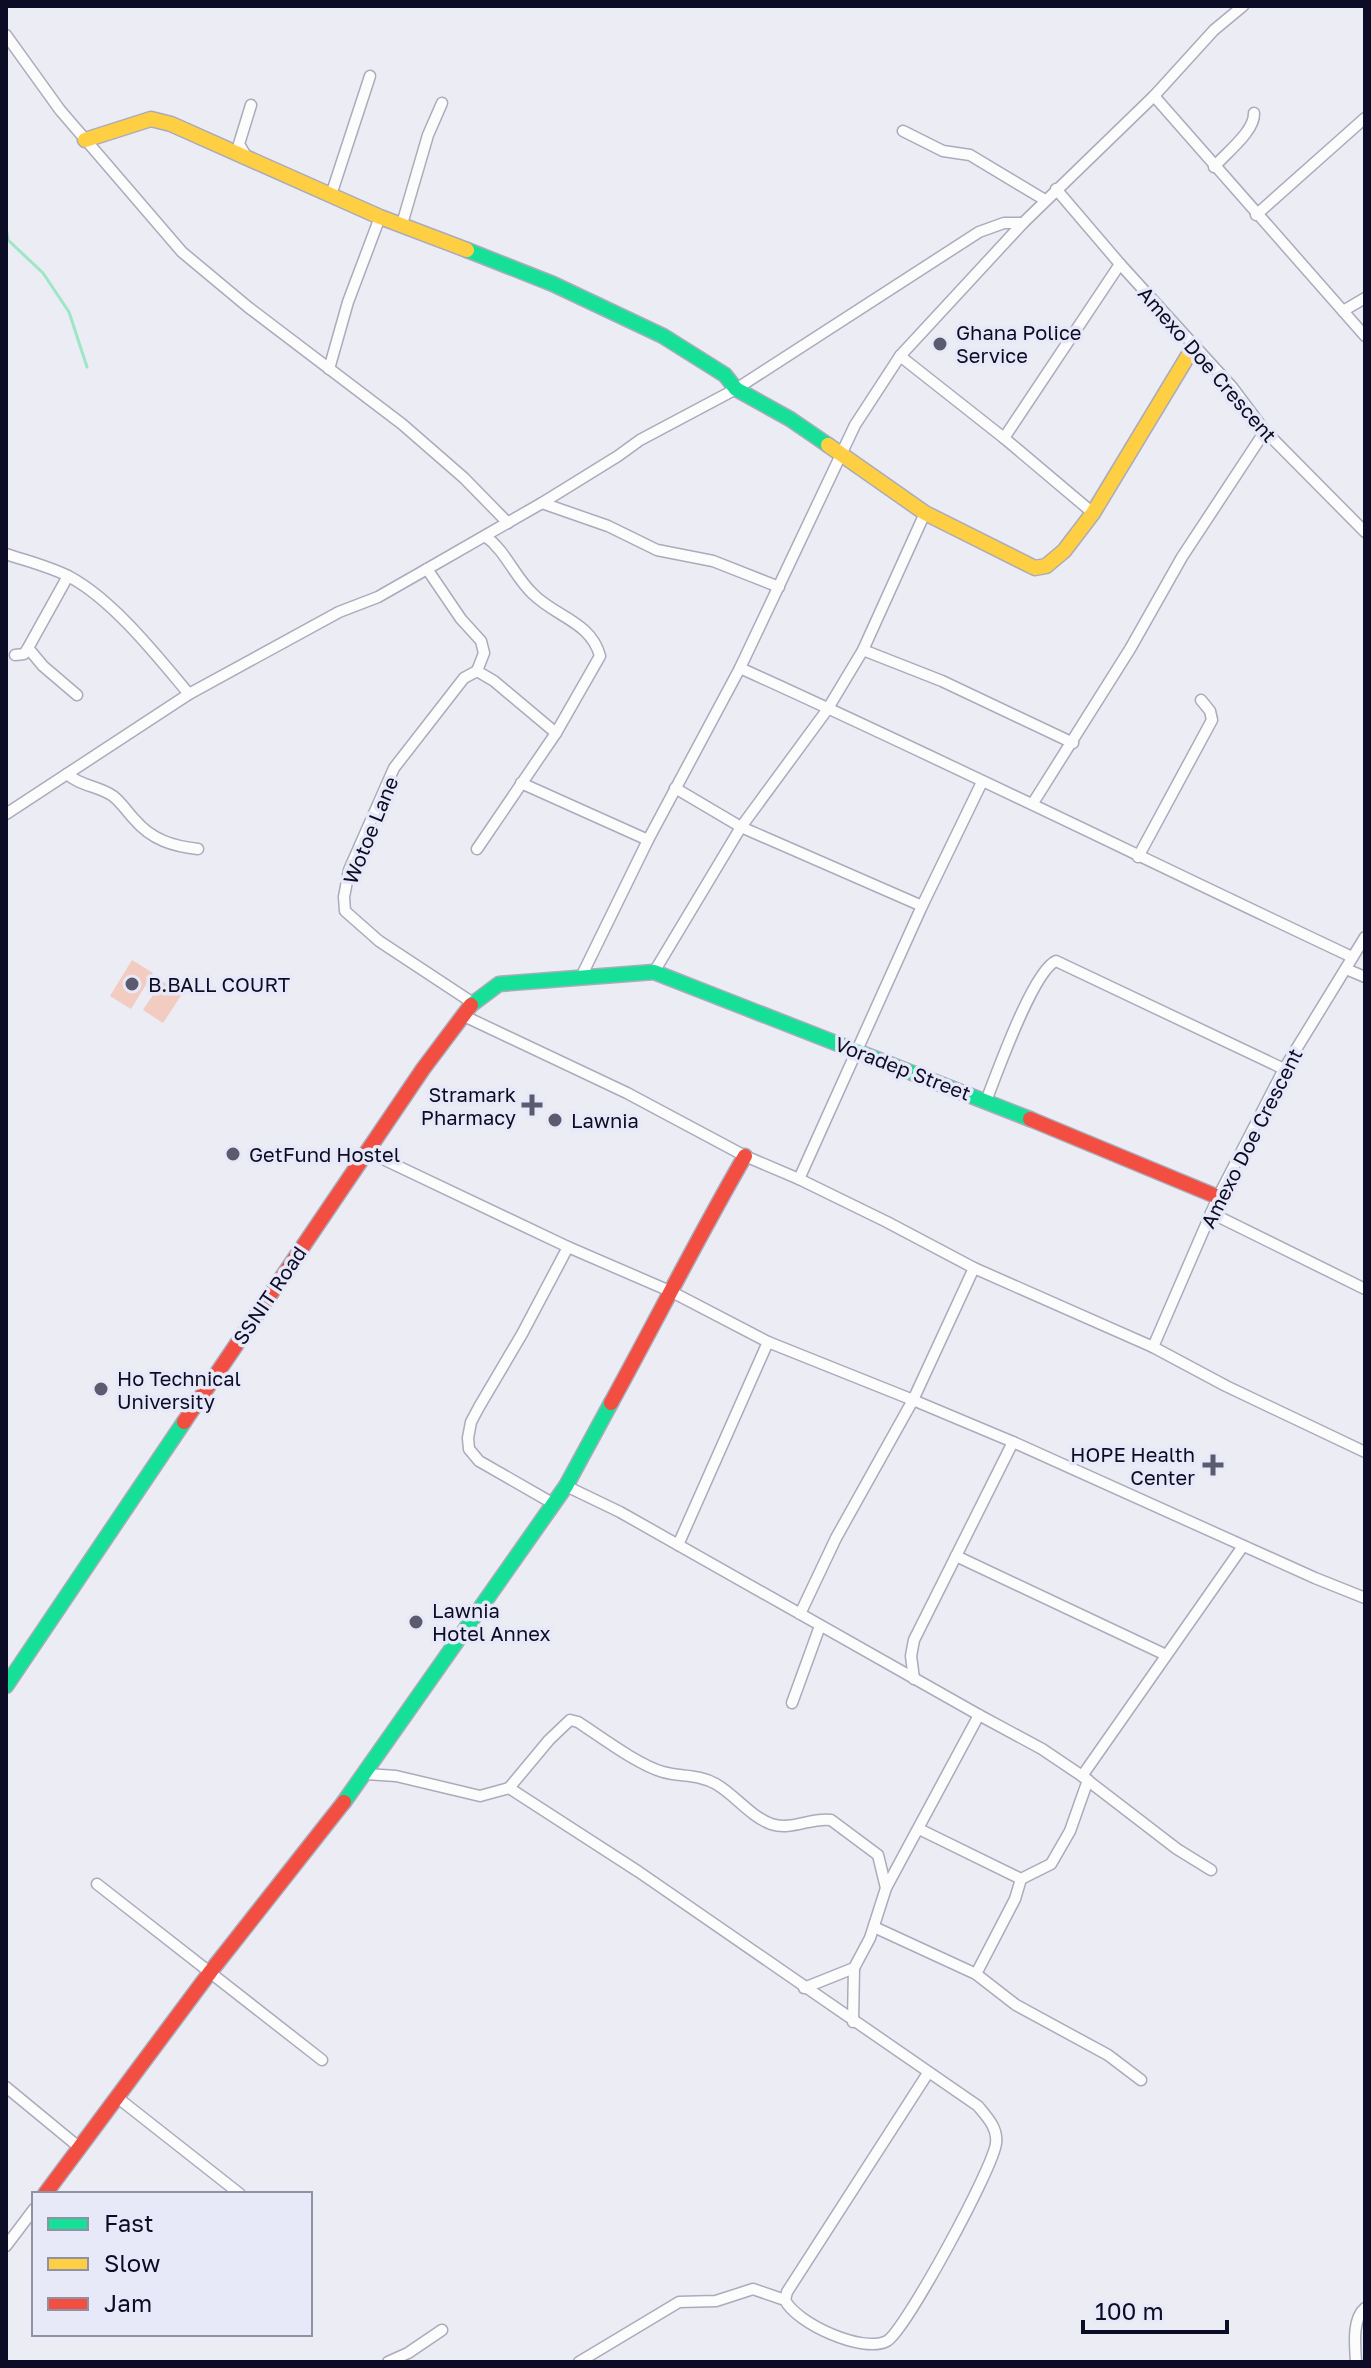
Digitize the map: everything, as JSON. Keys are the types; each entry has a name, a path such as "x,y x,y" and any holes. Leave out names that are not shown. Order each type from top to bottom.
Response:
{"street":[{"path":"581,977 648,840 740,668 855,425 900,356 1045,200 1154,96 1214,30 1243,6"},
{"path":"6,35 85,140 182,252 248,307 402,424 464,478 508,523"},
{"path":"331,195 370,76"},
{"path":"1154,96 1365,336"},
{"path":"402,224 428,135 442,103"},
{"path":"246,156 239,144 251,105"},
{"path":"1214,167 1254,123 1254,113"},
{"path":"1256,215 1365,118"},
{"path":"85,140 151,119 171,124 380,217 553,284 639,324 725,375 736,389 790,419 925,513 1035,568 1046,566 1064,551 1093,513 1194,346"},
{"path":"903,131 943,151 970,155 1045,200"},
{"name":"Amexo Doe Crescent","path":"1056,189 1232,387 1265,431 1365,532"},
{"path":"329,369 348,302 380,217"},
{"path":"6,814 189,694 326,619 378,597 542,503 640,440 736,389 979,232 1004,223 1023,223"},
{"path":"1004,438 1120,264"},
{"path":"1343,311 1365,298"},
{"path":"900,356 1093,513"},
{"path":"1033,803 1073,743 1182,557 1265,431"},
{"path":"542,503 608,526 657,550 713,561 779,587"},
{"path":"654,972 741,827 827,710 863,650 925,513"},
{"path":"477,849 556,733 600,656 597,643 580,626 533,595 498,545 485,536"},
{"path":"6,554 68,576 98,598 149,646 189,694"},
{"path":"427,569 461,619 481,641 484,653 477,671 494,681 556,733"},
{"path":"15,655 24,654 68,576"},
{"path":"28,648 43,666 77,695"},
{"path":"863,650 942,681 1073,743"},
{"path":"740,668 1033,803 1138,857 1352,957"},
{"name":"Wotoe Lane","path":"473,1003 379,941 345,911 344,897 349,870 394,768 464,678 477,671"},
{"path":"1138,857 1212,720 1210,711 1201,700"},
{"path":"67,774 113,796 136,823 155,837 169,844 198,849"},
{"path":"799,1179 922,906 982,782"},
{"path":"521,783 648,840"},
{"path":"675,788 741,827 922,906"},
{"name":"Amexo Doe Crescent","path":"1153,1347 1218,1197 1284,1069 1365,937"},
{"path":"986,1101 1035,989 1048,966 1056,961 1284,1069"},
{"path":"1346,969 1365,977"},
{"name":"Voradep Street","path":"581,977 654,972 859,1050 1218,1197"},
{"name":"SSNIT Road","path":"6,1686 462,1015 485,991 499,984 581,977"},
{"path":"462,1015 627,1093 745,1156 799,1179 974,1268 1153,1347 1226,1386 1365,1452"},
{"path":"368,1152 568,1247 672,1292 768,1342 1013,1442 1365,1598"},
{"path":"47,2192 211,1971 366,1774 554,1504 672,1292 697,1238 745,1156"},
{"path":"1211,1213 1361,1287 1365,1273"},
{"path":"554,1504 479,1461 469,1449 468,1438 471,1422 484,1397 568,1247"},
{"path":"800,1614 836,1538 913,1400 974,1268"},
{"path":"678,1545 768,1342"},
{"path":"914,1679 911,1656 914,1640 1013,1442"},
{"path":"566,1486 620,1512 1042,1749 1177,1849 1211,1870"},
{"path":"976,1974 1015,1899 1021,1879 1051,1864 1070,1831 1085,1778 1243,1546"},
{"path":"956,1556 1166,1655"},
{"path":"792,1703 820,1626"},
{"path":"853,2022 854,1968 874,1927 886,1888 979,1715"},
{"path":"366,1774 396,1776 480,1796 509,1788 570,1720 649,1767 676,1775 696,1776 716,1784 771,1824 795,1827 822,1819 831,1820 878,1855 886,1888"},
{"path":"509,1788 639,1872 978,2106 994,2127 996,2143 986,2171 960,2225 894,2336 880,2343 832,2335 788,2307 785,2300 787,2292 928,2073"},
{"path":"919,1829 1021,1879"},
{"path":"97,1884 322,2060"},
{"path":"874,1927 976,1974 1016,2005 1108,2055 1141,2080"},
{"path":"804,1988 854,1968"},
{"path":"6,2087 80,2148"},
{"path":"118,2098 237,2192"},
{"path":"6,2246 32,2212"},
{"path":"579,2362 679,2302 716,2301 753,2289 785,2300"},
{"path":"1356,2362 1357,2320 1360,2311 1365,2308"},
{"path":"388,2362 408,2353 442,2330"}],"shaded area":[{"name":"B.BALL COURT","path":"132,960 153,973 131,1009 110,996"},
{"path":"162,981 182,994 163,1023 143,1010"}],"waterway":[{"path":"6,228 8,240 43,273 69,312 87,367"}],"traffic: fast":[{"path":"467,250 553,284 663,336 725,375 736,389 790,419 828,445"},
{"path":"471,1005 499,984 654,972 1030,1119"},
{"path":"344,1802 566,1486 611,1403"},
{"path":"6,1686 184,1422"}],"traffic: slow":[{"path":"85,140 151,119 171,124 380,217 467,250"},
{"path":"828,445 925,513 1035,568 1046,566 1064,551 1093,513 1194,346"}],"traffic: jam":[{"path":"184,1422 423,1069 471,1005"},
{"path":"1030,1119 1218,1197"},
{"path":"611,1403 745,1156"},
{"path":"46,2192 211,1971 344,1802"}],"place":[{"name":"Ghana Police Service","path":"940,344"},
{"name":"B.BALL COURT","path":"132,984"},
{"name":"Stramark Pharmacy","path":"532,1105"},
{"name":"Lawnia","path":"555,1120"},
{"name":"GetFund Hostel","path":"233,1154"},
{"name":"Ho Technical University","path":"101,1389"},
{"name":"HOPE Health Center","path":"1213,1465"},
{"name":"Lawnia Hotel Annex","path":"416,1622"}]}
